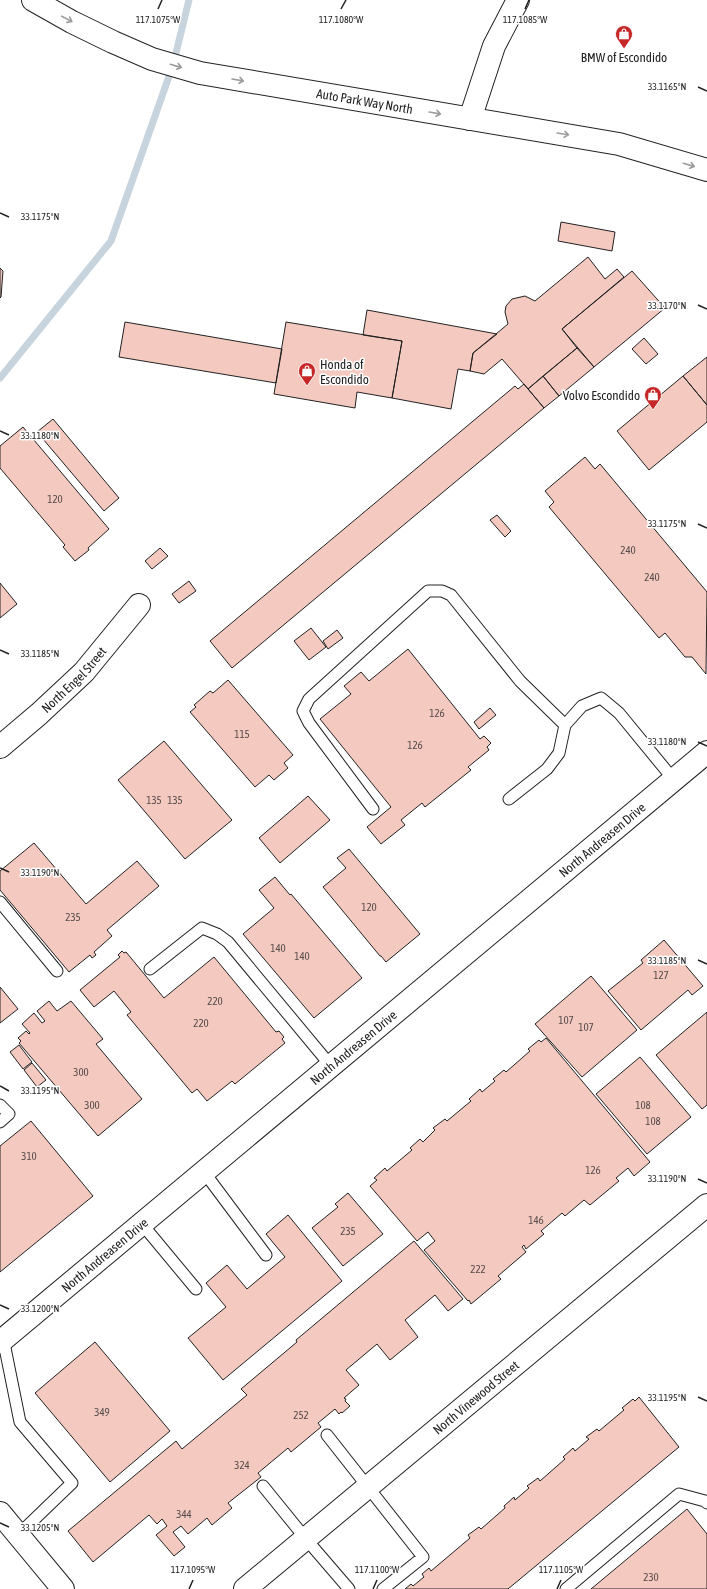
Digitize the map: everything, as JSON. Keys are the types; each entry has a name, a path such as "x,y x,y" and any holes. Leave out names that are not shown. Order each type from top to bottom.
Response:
{"street":[{"name":"Auto Park Way North","path":"33,0 72,22 113,42 152,59 200,73 619,144 707,170"},
{"path":"470,119 494,46 518,0"},
{"name":"North Engel Street","path":"0,747 39,714 84,672 139,605"},
{"name":"North Andreasen Drive","path":"1,1339 142,1224 707,752"},
{"name":"North Vinewood Street","path":"251,1587 368,1487 707,1205"},
{"path":"0,1513 63,1589"}],"lane":[{"path":"373,809 309,724 303,711 309,699 428,591 442,591 451,595 520,681 564,725"},
{"path":"509,799 547,769 559,753 564,725 582,706 601,698 619,713 674,780"},
{"path":"0,902 57,971"},
{"path":"150,969 202,928 217,934 228,942 331,1066"},
{"path":"0,1105 9,1114 0,1122"},
{"path":"204,1172 266,1255"},
{"path":"142,1224 196,1289"},
{"path":"1,1339 20,1422 72,1483 18,1536"},
{"path":"327,1435 423,1557 382,1589"},
{"path":"263,1486 349,1589"},
{"path":"566,1589 679,1494 705,1500 707,1503"}],"building":[{"path":"561,222 615,232 612,251 558,241"},
{"path":"588,257 605,279 617,269 624,277 562,329 577,348 528,389 502,359 484,374 470,371 473,353 508,324 505,312 506,306 512,299 525,296 535,301"},
{"path":"0,268 3,271 0,298"},
{"path":"632,271 665,308 594,367 562,329"},
{"path":"367,310 497,334 473,353 470,371 458,369 451,409 392,398 402,341 363,335"},
{"path":"125,322 282,349 276,383 119,357"},
{"path":"286,322 402,341 392,398 357,392 355,408 274,394"},
{"path":"644,338 658,354 646,364 632,349"},
{"path":"577,348 594,367 559,396 543,376"},
{"path":"707,357 707,405 683,376"},
{"path":"543,376 559,396 544,408 528,389"},
{"path":"683,376 707,405 707,422 649,470 617,431"},
{"path":"524,384 544,408 232,668 210,641 515,386 518,389"},
{"path":"53,419 119,498 104,511 37,432"},
{"path":"23,427 109,529 88,548 89,550 75,561 63,547 65,545 0,468 0,446"},
{"path":"585,457 595,469 600,464 707,592 706,674 692,657 685,657 665,633 659,638 549,507 554,502 545,491"},
{"path":"497,515 511,531 505,537 490,520"},
{"path":"160,548 168,556 152,569 145,561"},
{"path":"189,581 196,591 179,603 172,594"},
{"path":"0,583 17,604 0,618"},
{"path":"311,628 326,647 309,660 294,641"},
{"path":"337,630 343,638 328,649 323,641"},
{"path":"408,649 480,739 484,736 491,743 487,747 489,750 468,767 471,770 425,807 422,803 401,820 405,825 381,844 367,827 391,807 320,719 351,694 344,686 361,672 369,681"},
{"path":"228,680 293,755 284,763 288,768 274,780 269,775 255,787 190,712 196,707 194,705 210,691 213,693"},
{"path":"490,708 496,715 479,729 474,722"},
{"path":"164,741 232,820 185,859 118,780"},
{"path":"308,796 330,820 280,863 259,838"},
{"path":"34,843 86,904 137,861 159,886 107,930 112,936 94,952 96,955 92,958 90,955 69,972 0,890 0,871"},
{"path":"349,849 420,934 386,962 323,887 346,868 337,858"},
{"path":"275,877 362,978 314,1018 243,934 274,908 259,890"},
{"path":"664,940 703,986 692,995 688,990 641,1030 608,991 643,963 641,960"},
{"path":"122,951 124,953 126,952 164,998 214,957 276,1032 279,1031 284,1037 282,1039 285,1043 235,1084 232,1081 207,1101 197,1089 192,1093 127,1015 131,1012 114,991 94,1007 80,990 120,957 118,955"},
{"path":"591,976 637,1030 582,1077 535,1024"},
{"path":"0,987 18,1009 0,1023"},
{"path":"49,1001 57,1011 71,1001 103,1039 96,1044 142,1099 98,1136 19,1043 21,1041 18,1038 26,1031 29,1034 30,1033 22,1024 34,1013 42,1023 45,1021 37,1011"},
{"path":"707,1012 707,1105 702,1109 656,1055"},
{"path":"546,1038 650,1162 634,1176 628,1168 616,1178 619,1181 590,1205 584,1200 565,1216 562,1213 541,1231 544,1234 526,1249 524,1245 522,1247 526,1252 498,1276 501,1279 471,1304 424,1250 435,1241 428,1232 417,1241 370,1186 377,1180 374,1178 385,1168 387,1171 412,1150 410,1148 420,1139 423,1142 435,1130 433,1128 445,1119 447,1121 471,1101 469,1099 480,1089 482,1092 495,1081 493,1079 504,1070 506,1072 530,1051 528,1049 539,1040 541,1042"},
{"path":"19,1045 32,1062 23,1069 10,1052"},
{"path":"640,1057 691,1117 647,1154 596,1094"},
{"path":"32,1063 46,1080 37,1087 24,1070"},
{"path":"31,1121 93,1196 0,1272 0,1146"},
{"path":"348,1193 383,1234 343,1266 312,1228 338,1207 335,1204"},
{"path":"288,1215 342,1281 223,1380 188,1338 226,1307 206,1283 227,1265 247,1289 285,1257 266,1234"},
{"path":"414,1241 463,1299 448,1311 435,1295 405,1320 418,1337 390,1360 377,1344 346,1370 359,1385 344,1398 350,1406 339,1414 335,1409 318,1423 321,1427 291,1452 288,1448 258,1473 261,1477 228,1503 232,1508 212,1525 207,1518 188,1534 181,1526 173,1532 185,1547 174,1556 156,1535 167,1526 162,1519 157,1524 149,1515 93,1562 68,1531 176,1441 182,1449 247,1395 241,1389 297,1342 296,1340"},
{"path":"95,1342 170,1431 110,1482 35,1393"},
{"path":"639,1397 679,1447 508,1589 405,1589 411,1584 413,1586 424,1577 422,1574 429,1568 431,1571 470,1538 468,1535 479,1527 481,1529 505,1508 504,1506 514,1497 515,1500 529,1488 527,1486 538,1478 540,1481 565,1459 563,1457 573,1448 575,1451 589,1439 586,1437 597,1429 599,1431 624,1410 622,1408 633,1399 635,1401"},
{"path":"687,1509 707,1534 707,1589 591,1589"}],"waterway":[{"path":"0,378 111,241 173,65 189,0"}],"place":[{"name":"BMW of Escondido","path":"624,49"},
{"name":"Honda of Escondido","path":"307,386"},
{"name":"Volvo Escondido","path":"653,410"}]}
